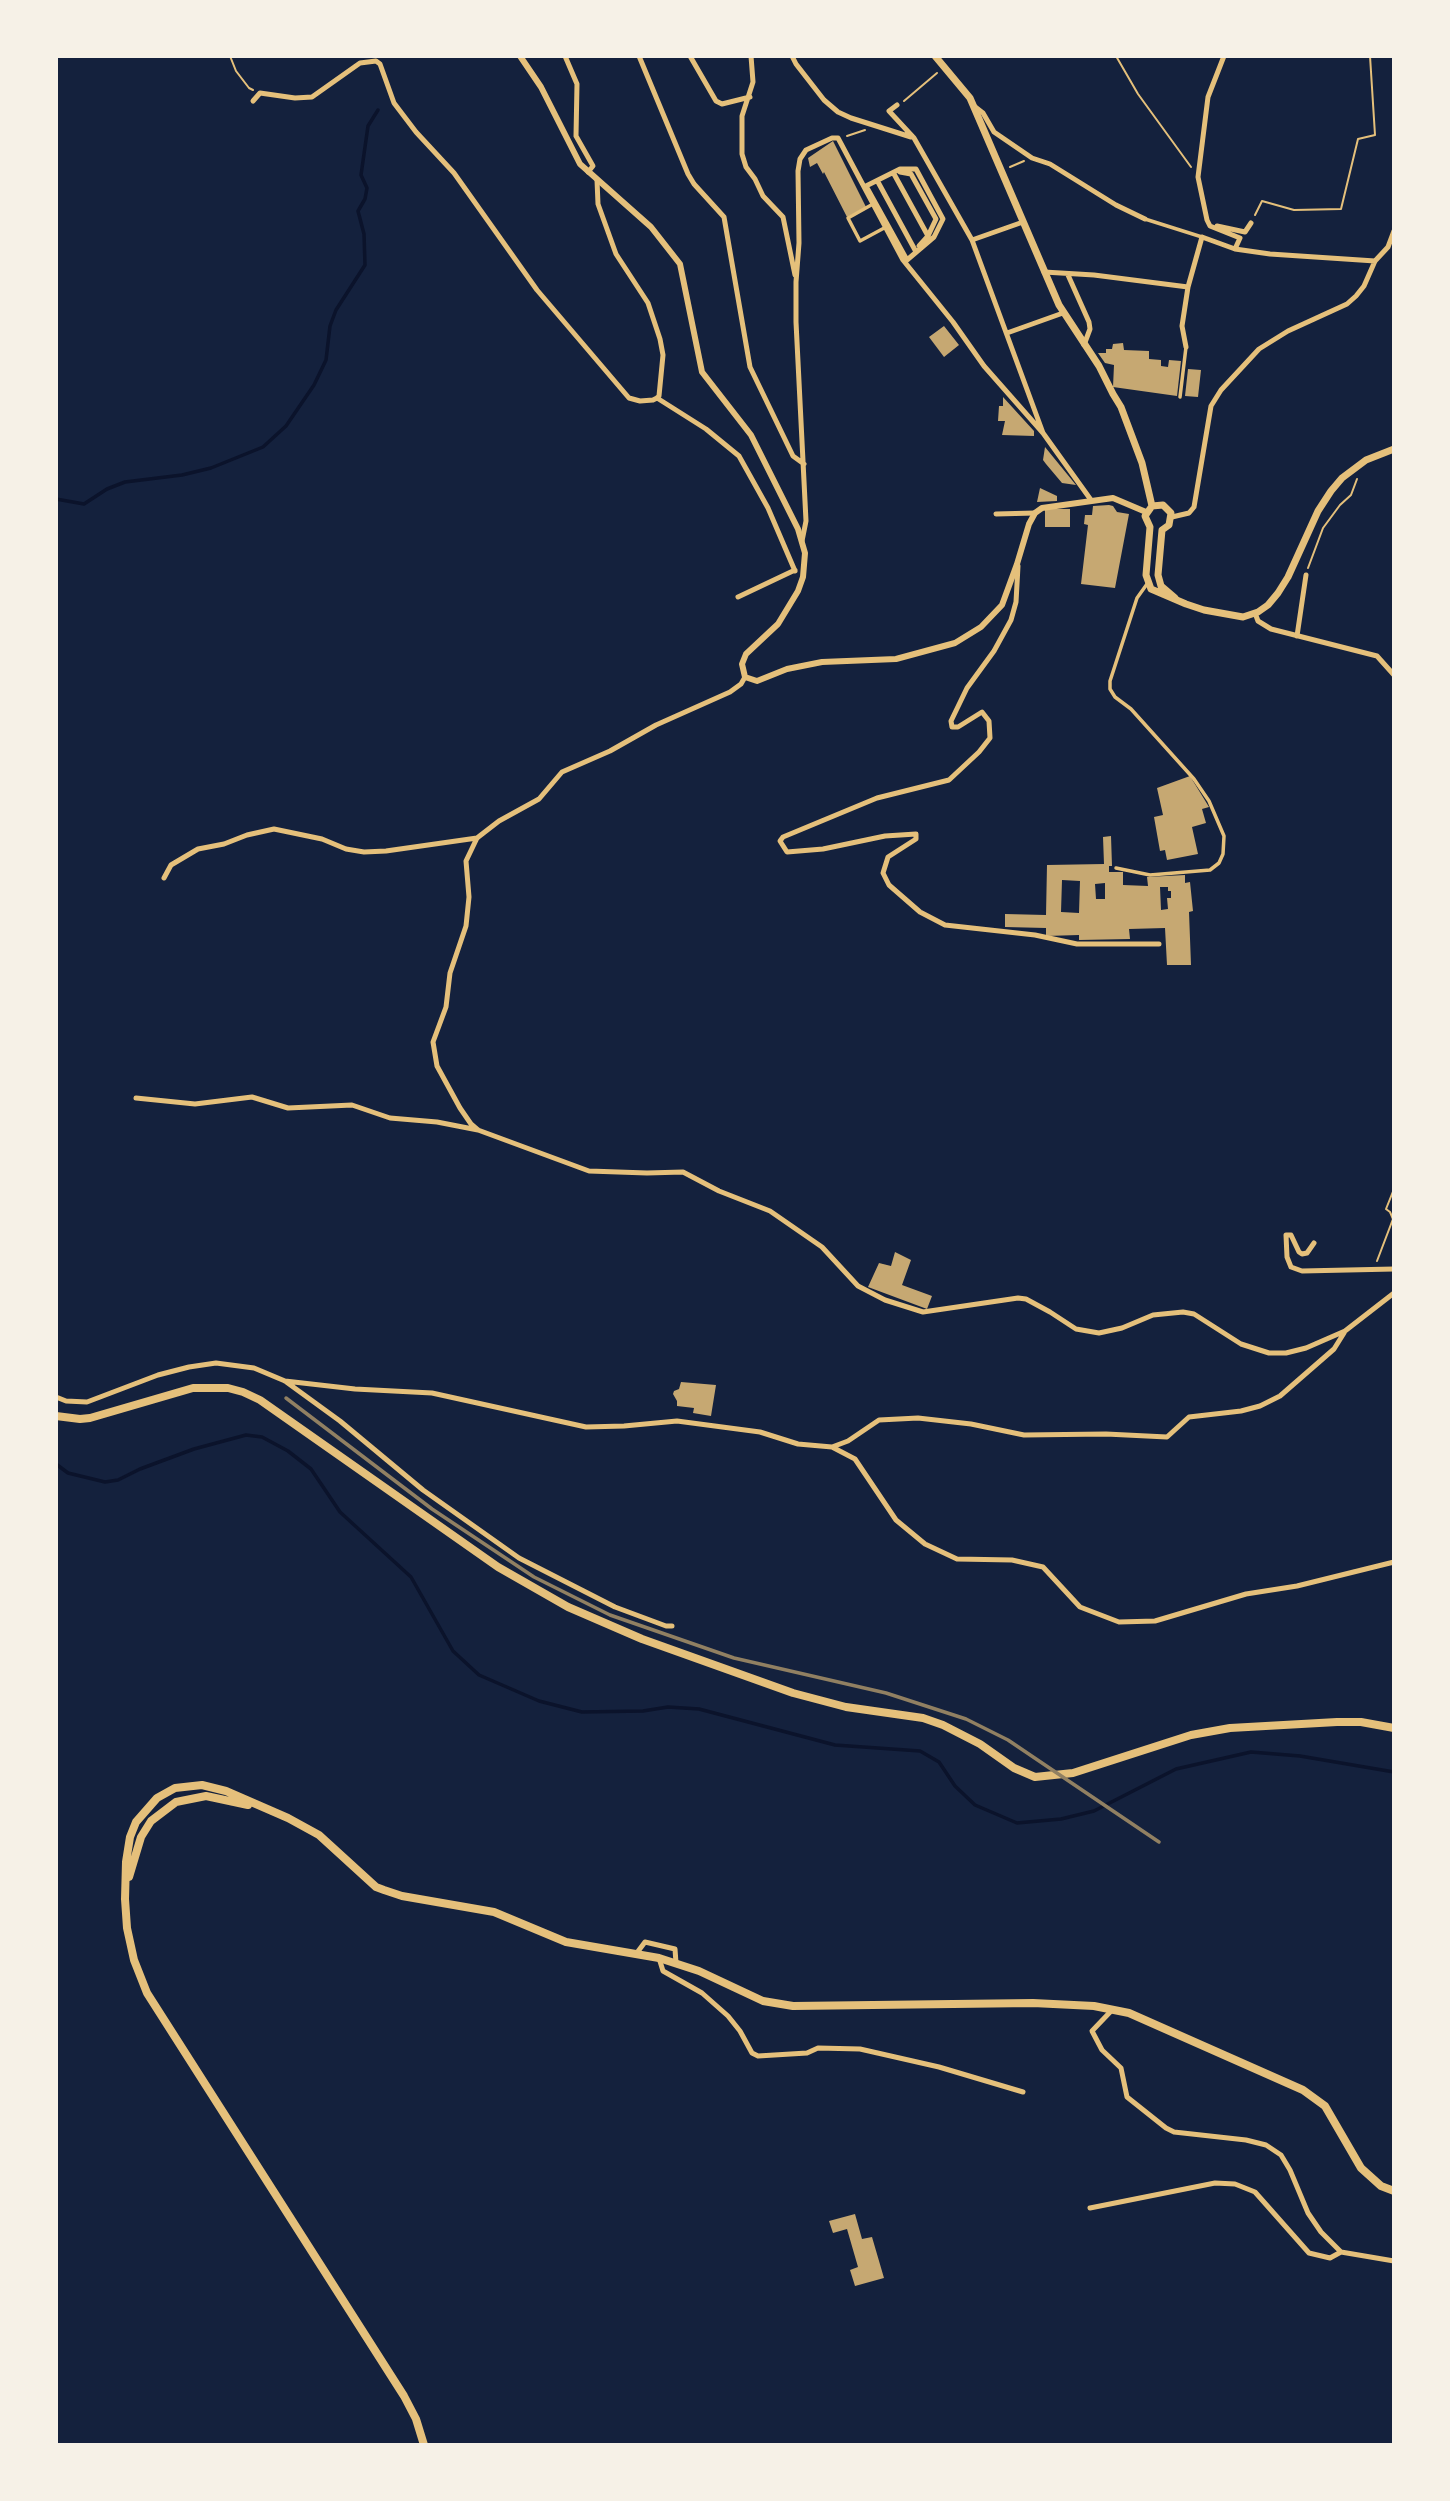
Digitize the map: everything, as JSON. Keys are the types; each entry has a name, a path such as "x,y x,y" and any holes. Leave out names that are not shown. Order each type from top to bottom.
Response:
{"main road":[{"path":"936,56 965,90 974,106 1063,313 1100,366 1128,423 1149,509 1146,520 1150,527 1145,571 1148,583 1155,591 1204,610 1234,616 1255,613 1268,605 1288,577 1318,511 1331,491 1356,467 1376,455 1394,449"},
{"path":"1149,509 1159,504 1167,507 1172,517 1169,525 1162,530 1150,527"},
{"path":"1162,530 1158,580 1164,590 1178,600"},
{"path":"56,1416 90,1418 162,1395 194,1388 228,1388 243,1392 270,1407 498,1567 568,1607 642,1639 793,1693 846,1707 923,1718 943,1725 961,1733 1014,1768 1035,1777 1073,1773 1191,1735 1230,1728 1361,1722 1394,1728"},
{"path":"424,2445 416,2419 404,2396 147,1993 134,1960 127,1928 125,1899 130,1837 136,1822 157,1798 175,1788 202,1785 226,1791 271,1811 319,1835 376,1887 384,1890 402,1896 494,1912 566,1942 659,1958 699,1971 763,2001 793,2006 1033,2003 1113,2009 1129,2013 1303,2090 1325,2106 1361,2168 1381,2186 1394,2191"},
{"path":"125,1899 141,1837 151,1821 176,1802 206,1796 271,1811"}],"street":[{"path":"520,56 541,87 573,151 590,169"},
{"path":"478,1130 460,1108 437,1066 433,1042 446,1007 450,973 466,926 469,897 466,861 477,838 499,821 538,799 562,772 610,751 656,724 730,692 741,684 745,677 741,664 746,654 788,611 798,591 805,566 802,541 751,435 713,387 699,364 680,264 651,227 597,180 590,169 576,136 577,84 565,56"},
{"path":"639,56 688,174 724,218 750,367 793,456 804,464"},
{"path":"690,56 716,101 722,104 750,97"},
{"path":"751,56 753,82 742,116 742,154 746,167 763,196 783,217 796,282"},
{"path":"792,56 832,108 845,116 914,138"},
{"path":"1224,56 1208,97 1198,177 1210,226 1240,238 1235,249"},
{"path":"253,101 260,93 295,98 312,97 360,63 376,61 380,64 394,103 416,132 454,173 537,290 629,398 653,400 659,396 663,355 660,339 648,303 616,254 598,204 597,180"},
{"path":"898,105 889,111 914,138 972,240 1043,433"},
{"path":"974,106 983,113 994,132 1032,158 1050,164 1116,205 1145,219 1235,249 1292,256 1375,261"},
{"path":"802,541 806,521 796,322 799,164 806,150 837,137 905,260 984,366 1043,433 1091,500"},
{"path":"900,169 916,169 943,219 934,237 905,260 866,186 900,169"},
{"path":"866,190 902,171 911,174 936,219 928,236 905,260"},
{"path":"894,174 928,236"},
{"path":"878,182 915,250"},
{"path":"873,204 848,218 860,241 886,227"},
{"path":"972,240 1023,222"},
{"path":"1210,226 1245,232 1251,223"},
{"path":"1172,517 1189,513 1194,507 1211,406 1221,390 1259,349 1297,327 1347,304 1356,296 1364,286 1375,261 1388,247 1394,231"},
{"path":"1180,397 1186,347 1182,326 1188,287 1202,237"},
{"path":"1044,272 1094,275 1188,287"},
{"path":"1068,275 1089,322 1090,329 1084,345"},
{"path":"1007,333 1063,313"},
{"path":"657,398 706,429 739,456 768,508 795,570"},
{"path":"745,677 757,681 811,663 896,659 955,643 981,627 998,610 1006,597 1028,524 1035,513 1046,506 1119,499 1149,509"},
{"path":"996,514 1035,513"},
{"path":"1017,564 1016,602 1011,620 994,651 967,688 951,721 952,727 958,727 982,712 989,721 990,738 949,780 877,798 783,837 780,841 787,852 916,834 916,839 888,857 883,873 889,885 920,912 945,925 1035,935 1077,944 1159,944"},
{"path":"738,597 805,566"},
{"path":"1297,636 1306,576"},
{"path":"1116,868 1150,875 1210,870 1219,863 1223,854 1224,836 1209,801 1174,756 1110,690 1137,598 1148,583 1158,580"},
{"path":"1255,613 1258,621 1265,626 1377,656 1394,675"},
{"path":"164,878 171,865 198,849 274,830 322,839 346,849 364,852 477,838"},
{"path":"136,1098 195,1104 252,1097 288,1108 352,1105 390,1118 437,1122 478,1130 589,1171 683,1172 719,1191 770,1211 822,1247 858,1286 885,1300 923,1312 1018,1298 1026,1299 1051,1312 1076,1329 1099,1333 1122,1328 1153,1315 1183,1311 1194,1314 1241,1344 1286,1353 1306,1348 1345,1331 1394,1293"},
{"path":"1314,1243 1307,1253 1302,1254 1291,1235 1286,1235 1287,1257 1291,1267 1302,1271 1394,1269"},
{"path":"832,1447 848,1441 879,1420 918,1418 971,1424 1024,1435 1106,1434 1167,1437 1189,1417 1241,1411 1260,1406 1280,1396 1334,1349 1345,1331"},
{"path":"56,1398 87,1402 158,1375 189,1367 216,1363 254,1368 285,1381 340,1421 423,1490 519,1558 615,1607 672,1626"},
{"path":"285,1381 355,1389 432,1393 586,1427 677,1421 760,1432 798,1444 832,1447 855,1459 896,1520 925,1544 957,1559 1012,1560 1043,1567 1080,1607 1119,1622 1155,1621 1246,1594 1297,1586 1394,1562"},
{"path":"636,1954 645,1942 675,1949 676,1963"},
{"path":"659,1958 663,1971 702,1993 728,2017 740,2031 752,2053 758,2056 807,2053 825,2048 860,2049 939,2067 1023,2092"},
{"path":"1113,2009 1093,2031 1102,2050 1121,2068 1127,2097 1174,2132 1246,2140 1266,2146 1281,2155 1308,2213 1321,2232 1341,2252 1394,2261"},
{"path":"1090,2208 1215,2182 1235,2184 1255,2192 1309,2253 1330,2258 1341,2252"}],"path":[{"path":"230,56 236,71 249,88 260,93"},
{"path":"1116,56 1138,94 1198,177"},
{"path":"1251,223 1262,201 1294,210 1341,209 1358,139 1375,135 1370,56"},
{"path":"898,105 945,67"},
{"path":"837,137 879,126"},
{"path":"1306,576 1323,528 1354,489 1358,477 1356,467"},
{"path":"1373,1270 1393,1219 1386,1209 1394,1189"}],"building":[{"path":"833,141 866,207 847,217 824,172 823,174 817,163 810,167 808,158"},
{"path":"944,326 959,345 944,357 929,337"},
{"path":"1123,343 1124,350 1149,351 1149,359 1161,360 1161,366 1168,367 1169,360 1181,361 1177,396 1113,387 1114,365 1105,363 1098,353 1106,353 1106,349 1112,349 1113,344"},
{"path":"1188,369 1201,370 1198,397 1185,396"},
{"path":"1003,397 1034,431 1034,436 1002,435 1005,421 998,421"},
{"path":"1045,447 1076,485 1062,483 1046,464 1043,460"},
{"path":"1040,488 1057,496 1057,501 1037,502"},
{"path":"1109,505 1117,512 1129,514 1115,588 1081,584 1088,525 1084,524 1085,515 1092,515 1093,506"},
{"path":"1045,509 1070,509 1070,527 1045,527"},
{"path":"1190,776 1209,807 1202,809 1206,823 1192,827 1198,854 1167,860 1165,850 1160,851 1154,817 1163,815 1157,788"},
{"path":"1111,836 1112,866 1109,866 1109,872 1123,872 1123,885 1148,886 1147,877 1185,875 1185,883 1190,882 1193,911 1189,912 1191,965 1167,965 1165,928 1129,929 1130,939 1079,940 1079,935 1046,936 1046,928 1005,927 1005,914 1046,915 1047,865 1104,864 1103,837","holes":["1062,880 1080,881 1079,913 1061,912","1105,883 1105,899 1096,899 1095,884","1160,887 1168,887 1168,891 1171,891 1171,898 1167,898 1168,909 1161,910"]},
{"path":"895,1252 911,1260 902,1285 932,1296 927,1309 868,1287 879,1263 891,1266"},
{"path":"681,1382 716,1385 711,1416 693,1413 694,1408 677,1406 673,1394 679,1389"},
{"path":"855,2214 862,2239 872,2237 884,2278 855,2286 850,2270 858,2267 847,2229 833,2233 829,2221"}],"waterway":[{"path":"56,499 84,504 107,489 125,482 182,475 211,468 263,447 286,426 314,385 326,360 330,326 336,310 365,265 364,234 358,211 365,199 367,188 361,175 368,126 378,110"},
{"path":"56,1464 68,1473 105,1482 118,1480 194,1449 246,1435 262,1437 288,1451 311,1469 340,1512 411,1577 453,1651 479,1675 539,1701 582,1712 643,1711 668,1707 699,1709 835,1745 920,1751 939,1762 955,1786 975,1805 1017,1823 1061,1819 1094,1811 1176,1769 1251,1752 1300,1756 1394,1772"}],"railway":[{"path":"286,1398 432,1509 534,1577 610,1615 734,1658 886,1693 966,1719 1008,1740 1159,1842"}]}
